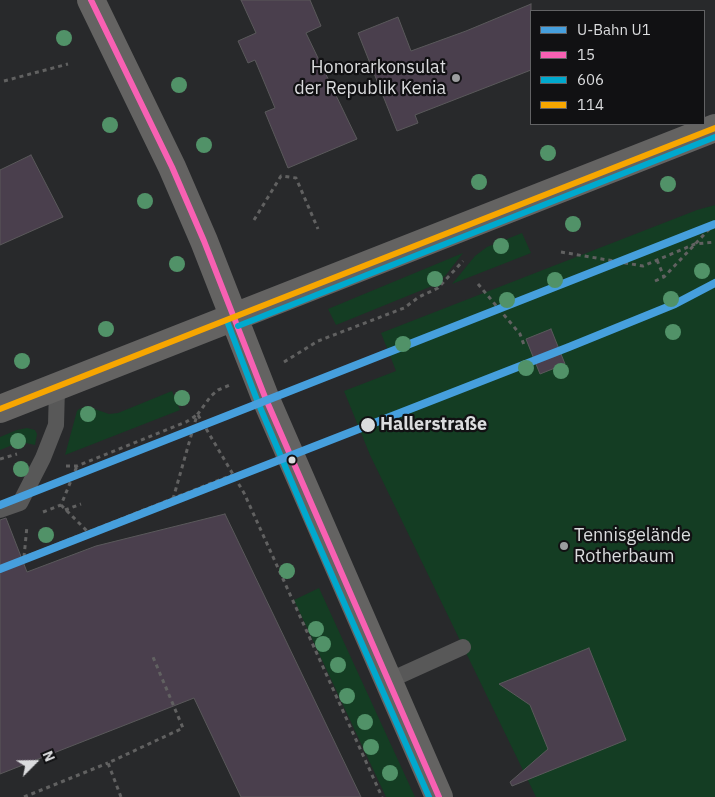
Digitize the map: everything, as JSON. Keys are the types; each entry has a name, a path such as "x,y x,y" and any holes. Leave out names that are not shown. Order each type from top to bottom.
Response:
{"main road":[{"path":"90,0 172,168 235,318 265,397 439,797"},
{"path":"0,410 715,128"}],"lane":[{"path":"0,510 20,503 43,458 56,426 56,388"},
{"path":"388,681 463,647"}],"path":[{"path":"4,81 68,64"},
{"path":"254,220 281,176 296,178 318,229"},
{"path":"655,281 664,277 715,223"},
{"path":"561,252 643,266 695,244 715,242"},
{"path":"657,260 664,277"},
{"path":"478,284 520,334 524,345"},
{"path":"286,361 318,341 404,308"},
{"path":"60,465 77,466 186,422 197,415 218,390"},
{"path":"197,415 248,502 382,797"},
{"path":"173,499 197,415"},
{"path":"36,516 61,505 77,466"},
{"path":"0,567 232,475"},
{"path":"65,510 81,504"},
{"path":"61,505 88,532"},
{"path":"24,557 28,519"},
{"path":"24,797 108,764 183,728 153,656"},
{"path":"108,764 121,797"}],"green space":[{"name":"Tennisgelände Rotherbaum","path":"715,205 715,797 536,797 370,455 344,391 396,371 381,333 697,210"},
{"path":"522,233 531,253 452,284 475,256 487,247"},
{"path":"463,253 445,276 432,286 336,325 328,309"},
{"path":"172,391 180,410 65,455 79,409 86,406 109,414 118,413"},
{"path":"27,428 35,430 37,434 35,445 26,443 15,444 0,450 0,437"},
{"path":"319,588 415,797 386,797 294,600"}],"building":[{"path":"241,0 310,0 321,26 306,33 357,139 288,168 265,112 275,108 255,60 248,63 238,41 256,33"},
{"path":"531,4 530,70 415,115 418,123 397,131 358,33 398,17 411,51"},
{"path":"31,155 63,217 0,245 0,170"},
{"path":"551,329 565,364 540,374 526,339"},
{"path":"225,514 361,797 241,797 194,698 0,774 0,520 6,518 27,572 96,546"},
{"path":"589,648 626,740 512,786 510,782 548,749 530,705 499,684"}],"metro line":[{"name":"U1","path":"0,505 715,224"},
{"name":"U1","path":"0,569 569,347 675,304 715,283"}],"transit line":[{"name":"15","path":"91,0 172,167 204,241 265,397 439,797"},
{"name":"114","path":"0,409 715,128"},
{"name":"606","path":"238,326 715,137"},
{"name":"606","path":"227,321 257,400 307,518 429,797"}],"place":[{"name":"Honorarkonsulat der Republik Kenia","path":"456,78"},
{"name":"Hallerstraße","path":"368,425"},
{"name":"Tennisgelände Rotherbaum","path":"564,546"}]}
